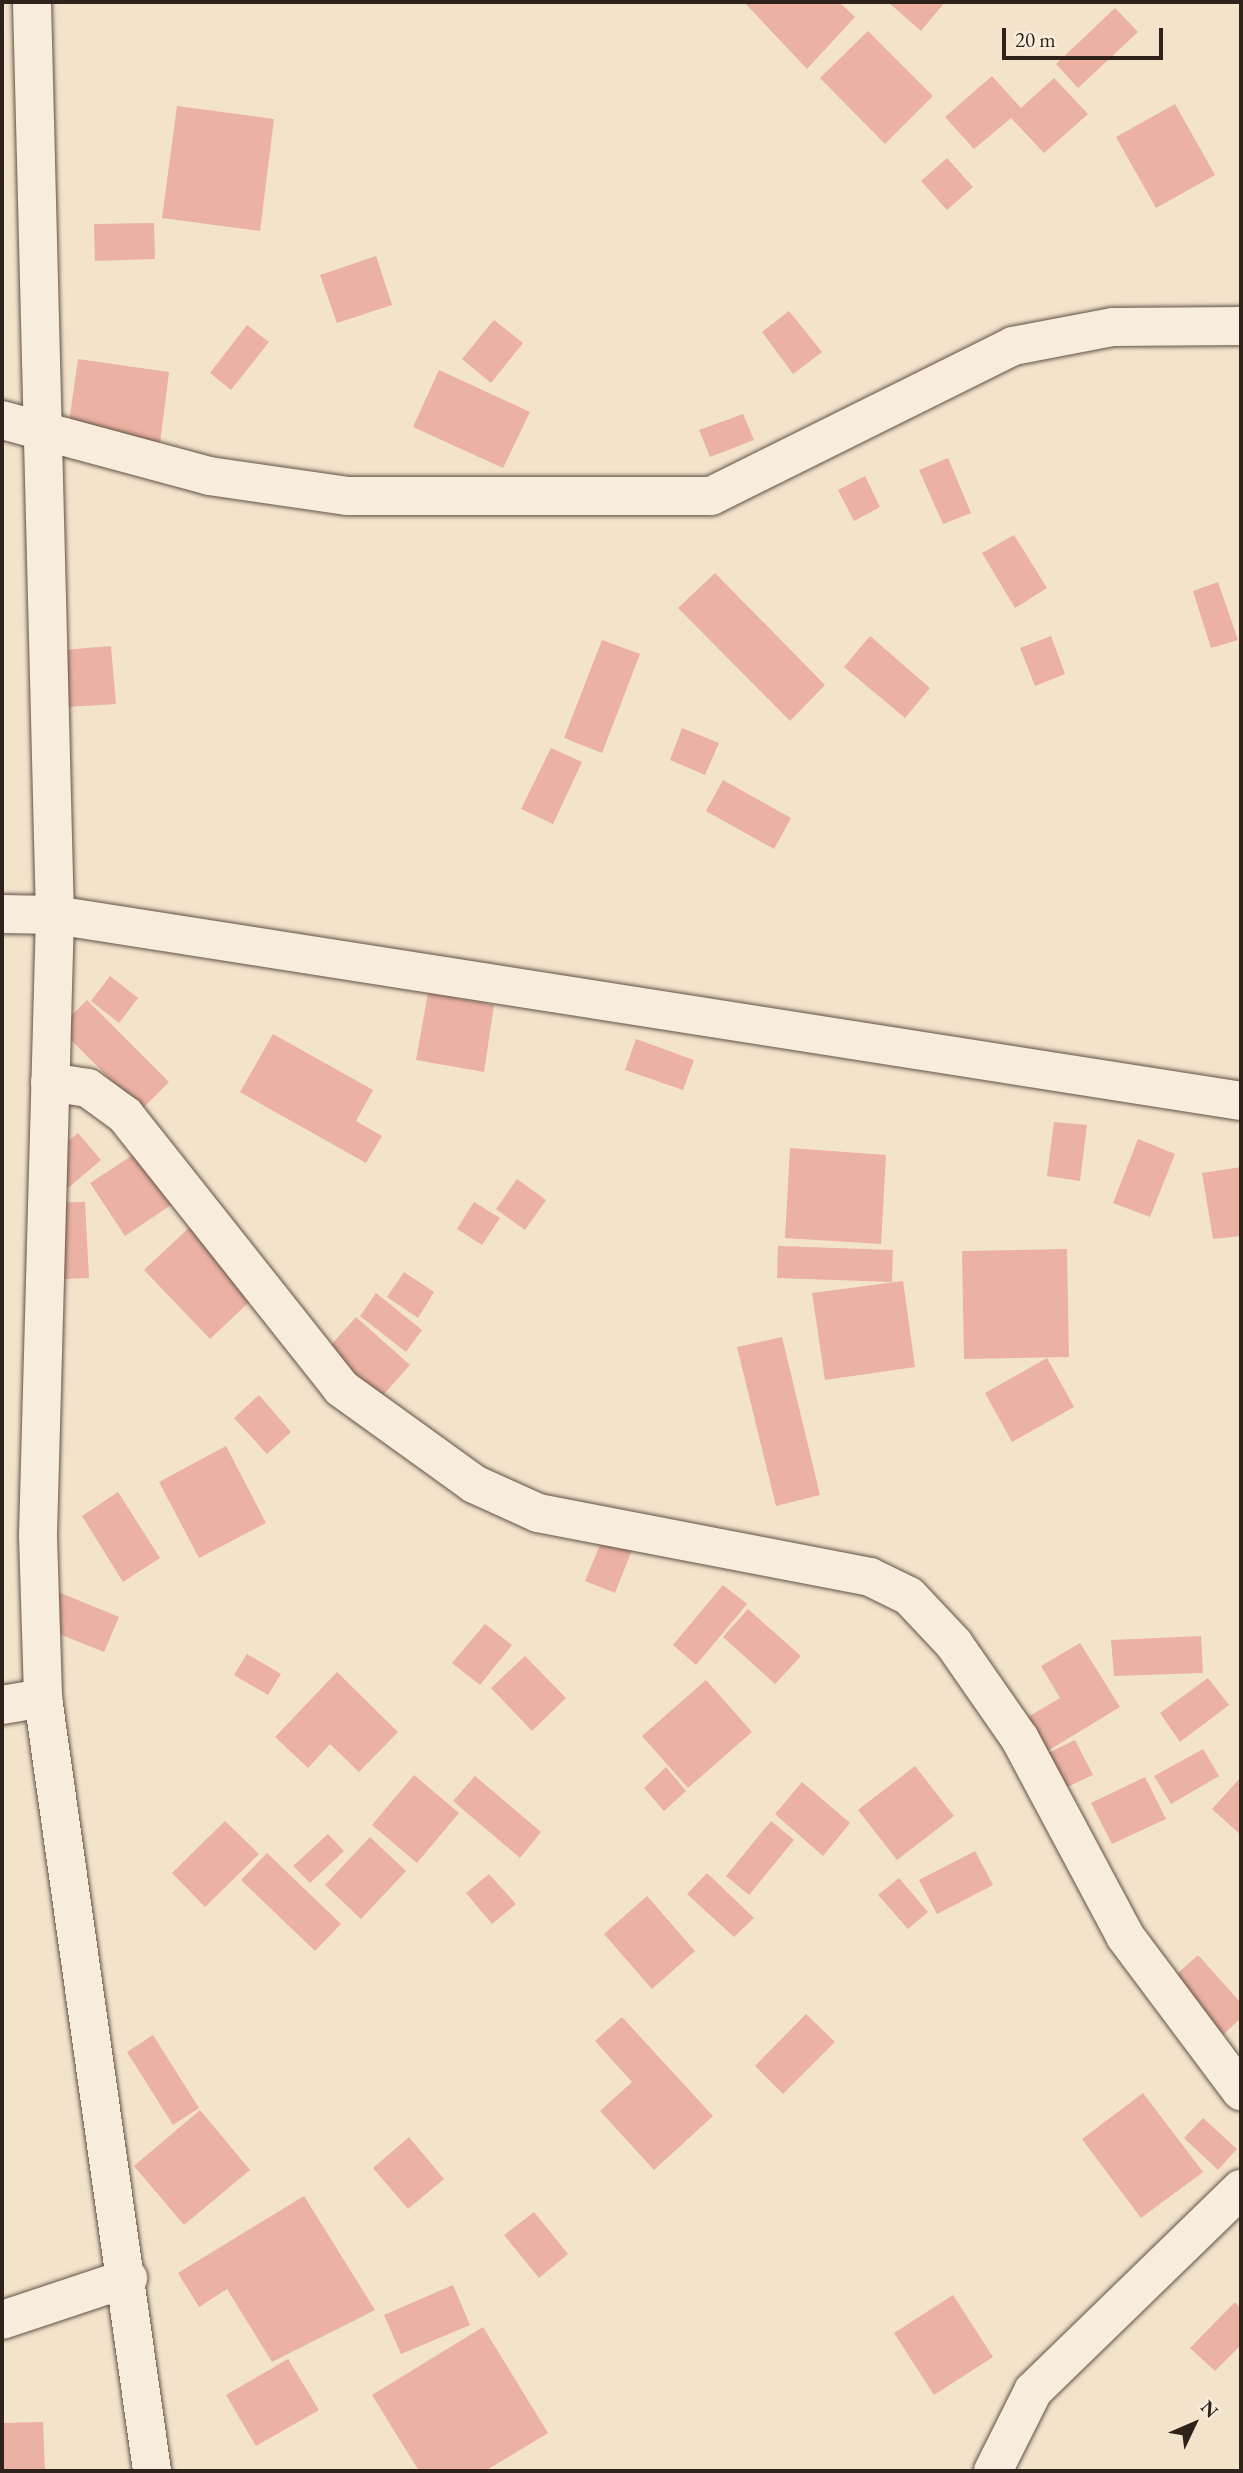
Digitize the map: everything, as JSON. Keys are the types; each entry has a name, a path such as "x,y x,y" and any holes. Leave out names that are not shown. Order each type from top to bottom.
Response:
{"street":[{"path":"32,2 55,915 38,1536 43,1698 128,2278 152,2471"},
{"path":"2,420 209,476 347,496 712,496 1013,346 1114,327 1241,326"},
{"path":"2,915 55,915 1241,1101"},
{"path":"50,1082 88,1088 125,1115 341,1388 474,1484 538,1513 870,1577 909,1596 954,1644 1020,1739 1125,1936 1241,2091"},
{"path":"2,1705 43,1698"},
{"path":"993,2471 1033,2391 1241,2189"},
{"path":"2,2320 128,2278"}],"building":[{"path":"744,2 839,2 855,17 807,69"},
{"path":"888,2 945,2 921,31"},
{"path":"1115,8 1138,32 1078,88 1056,64"},
{"path":"868,31 933,96 885,144 820,78"},
{"path":"992,76 1021,108 1054,78 1088,114 1044,153 1011,118 974,149 945,117"},
{"path":"1175,104 1215,175 1156,208 1116,137"},
{"path":"177,106 274,119 260,231 162,218"},
{"path":"947,158 973,187 947,210 921,181"},
{"path":"154,223 155,259 95,261 94,224"},
{"path":"376,256 392,305 337,323 320,275"},
{"path":"789,311 822,352 793,374 762,332"},
{"path":"494,320 523,343 491,383 462,359"},
{"path":"247,325 269,342 231,390 210,373"},
{"path":"78,359 169,372 160,443 68,430"},
{"path":"439,370 530,412 503,468 413,427"},
{"path":"743,414 754,440 710,457 699,430"},
{"path":"948,458 971,513 943,524 919,470"},
{"path":"865,476 880,507 854,521 838,490"},
{"path":"1014,535 1047,588 1015,608 982,553"},
{"path":"715,573 825,685 790,721 678,608"},
{"path":"1218,582 1238,640 1211,648 1193,591"},
{"path":"870,636 930,688 905,718 844,667"},
{"path":"1051,636 1065,674 1035,686 1020,648"},
{"path":"602,640 640,654 602,753 564,738"},
{"path":"111,646 116,704 68,707 63,650"},
{"path":"682,728 719,743 705,775 670,760"},
{"path":"551,748 582,762 553,824 521,809"},
{"path":"723,780 791,818 774,849 706,811"},
{"path":"110,976 138,998 119,1023 91,1001"},
{"path":"428,993 494,1005 484,1072 416,1060"},
{"path":"87,1000 169,1082 141,1110 59,1028"},
{"path":"273,1034 373,1090 356,1121 382,1136 366,1163 240,1092"},
{"path":"636,1039 694,1060 683,1090 625,1070"},
{"path":"1054,1122 1087,1125 1080,1181 1047,1176"},
{"path":"78,1133 101,1160 68,1188 46,1160"},
{"path":"1138,1139 1175,1154 1150,1217 1113,1203"},
{"path":"790,1148 886,1155 881,1244 785,1238"},
{"path":"142,1149 177,1201 125,1236 90,1183"},
{"path":"1241,1167 1241,1236 1213,1239 1202,1173"},
{"path":"517,1179 546,1200 525,1230 496,1209"},
{"path":"85,1202 89,1278 42,1280 38,1203"},
{"path":"474,1202 500,1218 482,1245 457,1229"},
{"path":"194,1223 259,1293 210,1339 144,1270"},
{"path":"778,1246 893,1250 892,1282 777,1278"},
{"path":"1067,1249 1069,1357 964,1359 962,1251"},
{"path":"404,1272 434,1292 418,1318 387,1297"},
{"path":"903,1281 915,1367 825,1380 812,1293"},
{"path":"376,1293 422,1330 406,1352 360,1316"},
{"path":"356,1317 410,1365 376,1403 323,1354"},
{"path":"782,1337 820,1495 776,1506 737,1347"},
{"path":"1047,1358 1074,1407 1012,1442 985,1393"},
{"path":"259,1395 291,1432 267,1454 234,1418"},
{"path":"226,1446 266,1523 199,1558 159,1482"},
{"path":"118,1492 160,1558 123,1582 82,1516"},
{"path":"607,1528 636,1540 615,1593 585,1581"},
{"path":"723,1585 747,1604 696,1665 673,1645"},
{"path":"56,1591 119,1617 104,1652 42,1627"},
{"path":"748,1609 801,1656 775,1684 723,1637"},
{"path":"485,1624 512,1645 480,1685 452,1663"},
{"path":"1201,1636 1203,1673 1114,1676 1111,1640"},
{"path":"1080,1643 1120,1707 1031,1761 1011,1727 1060,1698 1041,1666"},
{"path":"247,1654 281,1674 268,1695 234,1675"},
{"path":"525,1656 566,1698 532,1731 491,1688"},
{"path":"337,1672 398,1732 359,1772 330,1744 308,1768 275,1737"},
{"path":"1208,1678 1229,1705 1180,1742 1160,1713"},
{"path":"706,1680 752,1732 688,1788 642,1736"},
{"path":"1075,1740 1093,1775 1052,1794 1036,1759"},
{"path":"1203,1749 1219,1776 1171,1804 1154,1776"},
{"path":"915,1766 954,1816 897,1860 858,1810"},
{"path":"666,1767 686,1791 664,1811 644,1788"},
{"path":"414,1775 459,1813 417,1863 372,1825"},
{"path":"475,1776 541,1832 520,1858 453,1801"},
{"path":"1145,1777 1166,1819 1112,1844 1091,1803"},
{"path":"1241,1777 1241,1835 1212,1809"},
{"path":"802,1782 850,1823 823,1856 775,1814"},
{"path":"225,1821 259,1854 205,1907 172,1873"},
{"path":"771,1821 794,1840 749,1895 726,1876"},
{"path":"328,1834 344,1851 310,1883 293,1866"},
{"path":"370,1837 406,1871 361,1919 325,1885"},
{"path":"975,1851 993,1885 937,1914 919,1880"},
{"path":"267,1853 341,1924 315,1951 241,1880"},
{"path":"707,1873 754,1918 734,1937 687,1894"},
{"path":"489,1874 516,1904 492,1924 466,1893"},
{"path":"899,1878 928,1912 908,1929 878,1895"},
{"path":"647,1896 695,1951 652,1989 604,1934"},
{"path":"1198,1955 1241,2003 1241,2018 1210,2047 1158,1991"},
{"path":"806,2014 835,2042 783,2094 755,2066"},
{"path":"622,2017 713,2116 654,2170 600,2111 632,2082 595,2041"},
{"path":"153,2035 199,2108 173,2125 127,2052"},
{"path":"1143,2093 1203,2172 1141,2218 1082,2139"},
{"path":"200,2110 250,2170 184,2225 134,2166"},
{"path":"1203,2118 1237,2149 1218,2170 1184,2138"},
{"path":"409,2137 444,2179 408,2209 373,2168"},
{"path":"304,2196 375,2310 272,2362 227,2289 199,2307 178,2273"},
{"path":"534,2212 568,2254 539,2278 504,2235"},
{"path":"453,2285 470,2325 401,2354 384,2315"},
{"path":"953,2295 993,2357 934,2395 894,2333"},
{"path":"1235,2302 1241,2309 1241,2345 1215,2371 1190,2348"},
{"path":"483,2327 548,2433 485,2471 419,2471 372,2395"},
{"path":"288,2359 319,2410 256,2446 226,2395"},
{"path":"43,2422 45,2471 2,2471 2,2423"}]}
